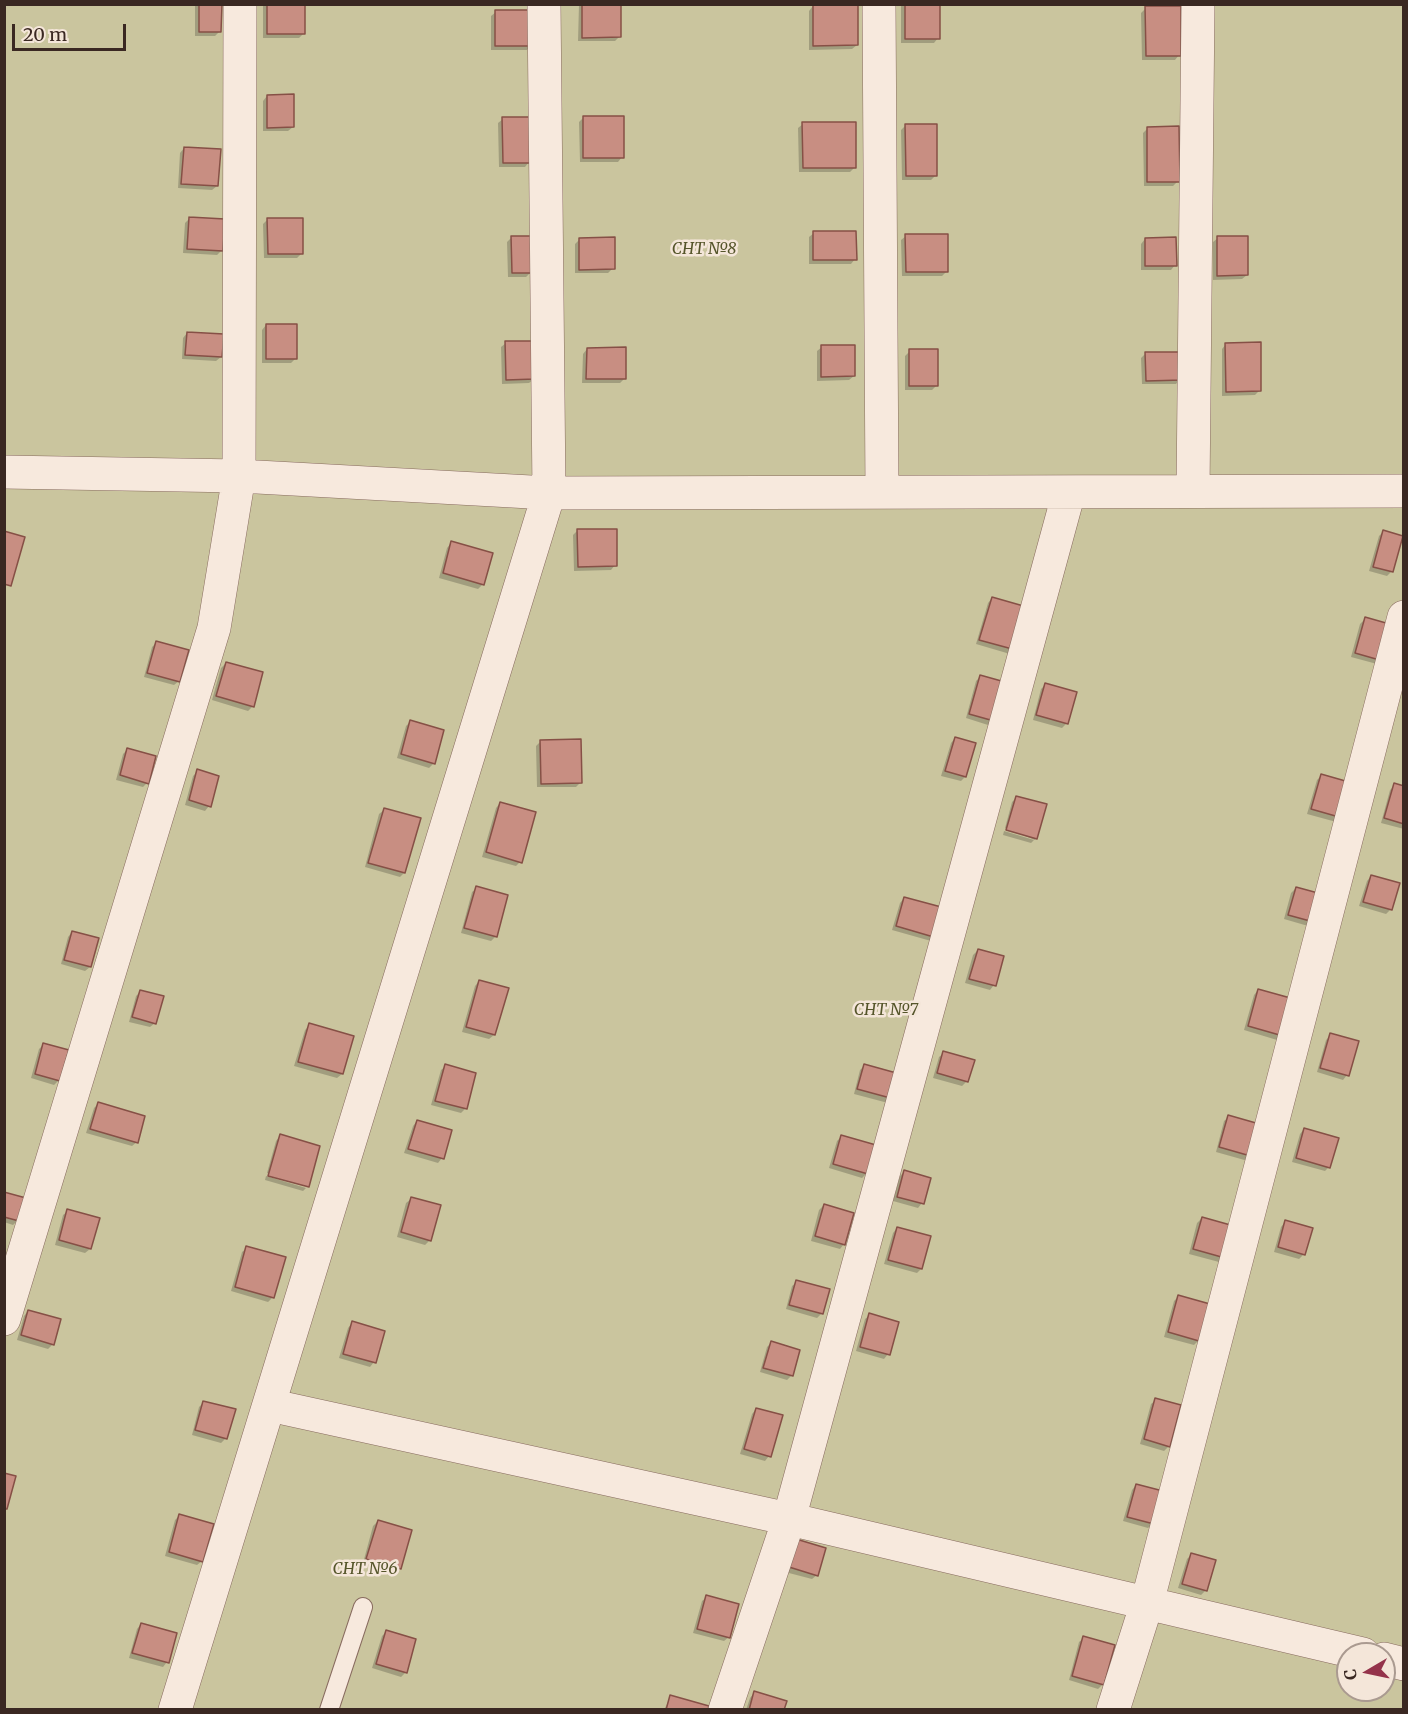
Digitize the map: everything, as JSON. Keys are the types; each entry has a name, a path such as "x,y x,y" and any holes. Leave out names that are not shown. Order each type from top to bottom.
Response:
{"street":[{"path":"4,1319 214,628 239,476 240,4"},
{"path":"176,1710 549,493 544,4"},
{"path":"879,4 882,492"},
{"path":"1192,491 1198,4"},
{"path":"4,472 239,476 549,493 1404,491"},
{"path":"725,1710 789,1519 1069,492"},
{"path":"1113,1710 1147,1603 1404,617"},
{"path":"269,1405 789,1519 1336,1648"}],"lane":[{"path":"328,1710 363,1607"}],"green space":[{"name":"СНТ №7","path":"5,5 1403,5 1403,1709 5,1710"}],"building":[{"path":"199,4 222,4 221,32 199,32"},
{"path":"267,4 305,4 305,34 267,34"},
{"path":"582,4 621,4 621,37 582,38"},
{"path":"858,4 858,45 813,46 813,5"},
{"path":"905,4 940,4 940,39 905,39"},
{"path":"1145,6 1181,6 1181,56 1146,56"},
{"path":"495,10 533,10 533,46 495,46"},
{"path":"294,94 294,127 267,128 267,95"},
{"path":"583,116 624,116 624,158 583,158"},
{"path":"502,117 531,117 531,163 503,163"},
{"path":"802,122 856,122 856,168 803,168"},
{"path":"905,124 937,124 937,176 906,176"},
{"path":"1179,126 1180,182 1147,182 1147,127"},
{"path":"184,147 221,149 218,186 181,184"},
{"path":"189,217 225,219 223,251 187,249"},
{"path":"267,218 303,218 303,254 268,254"},
{"path":"813,231 856,231 857,260 813,260"},
{"path":"905,234 948,234 948,272 906,272"},
{"path":"511,236 532,236 532,273 512,273"},
{"path":"1217,236 1248,236 1248,275 1217,276"},
{"path":"615,237 615,269 579,270 579,238"},
{"path":"1176,237 1177,266 1145,266 1145,238"},
{"path":"266,324 297,324 297,359 266,359"},
{"path":"187,332 224,334 222,357 185,355"},
{"path":"505,341 535,341 535,379 506,380"},
{"path":"1261,342 1261,391 1226,392 1225,343"},
{"path":"821,345 855,345 855,376 821,377"},
{"path":"626,347 626,379 586,379 587,348"},
{"path":"909,349 938,349 938,386 909,386"},
{"path":"1145,352 1182,352 1182,380 1146,381"},
{"path":"577,529 617,529 617,566 578,567"},
{"path":"1383,530 1403,536 1393,572 1373,567"},
{"path":"4,531 25,537 11,586 4,584"},
{"path":"451,541 493,553 484,585 443,573"},
{"path":"992,597 1027,607 1016,650 979,640"},
{"path":"1365,617 1393,625 1383,661 1355,653"},
{"path":"156,641 189,650 180,682 147,673"},
{"path":"226,662 263,672 254,707 216,696"},
{"path":"980,675 1005,682 994,721 969,714"},
{"path":"1045,683 1077,692 1068,724 1036,715"},
{"path":"410,720 444,730 435,764 401,754"},
{"path":"955,737 976,743 966,777 945,771"},
{"path":"581,739 582,783 541,784 540,740"},
{"path":"127,748 156,756 149,784 120,775"},
{"path":"197,769 219,776 211,807 189,800"},
{"path":"1321,774 1356,784 1346,819 1311,809"},
{"path":"1394,783 1404,786 1404,824 1384,818"},
{"path":"1016,796 1047,804 1037,839 1006,830"},
{"path":"500,802 536,812 522,863 486,852"},
{"path":"384,808 421,818 405,873 368,863"},
{"path":"1371,875 1400,883 1392,910 1363,902"},
{"path":"476,886 508,895 497,937 464,928"},
{"path":"1296,887 1329,896 1321,924 1288,915"},
{"path":"904,897 945,908 937,938 896,926"},
{"path":"72,931 99,938 91,967 64,960"},
{"path":"978,949 1004,956 996,986 969,979"},
{"path":"479,980 509,988 495,1035 466,1027"},
{"path":"1258,989 1294,999 1283,1036 1248,1026"},
{"path":"140,990 164,996 156,1024 132,1017"},
{"path":"309,1023 354,1036 343,1074 298,1062"},
{"path":"1330,1033 1359,1041 1349,1076 1320,1068"},
{"path":"43,1043 69,1050 60,1081 35,1074"},
{"path":"943,1051 975,1060 968,1082 937,1073"},
{"path":"445,1064 476,1073 467,1109 435,1101"},
{"path":"864,1064 900,1074 894,1099 857,1089"},
{"path":"98,1102 145,1116 138,1143 90,1129"},
{"path":"1228,1115 1263,1125 1254,1157 1219,1147"},
{"path":"417,1120 452,1130 444,1159 408,1149"},
{"path":"1304,1128 1339,1138 1330,1168 1296,1158"},
{"path":"280,1134 320,1146 309,1187 268,1176"},
{"path":"841,1135 876,1145 868,1174 833,1164"},
{"path":"904,1170 931,1178 924,1204 897,1197"},
{"path":"4,1192 26,1198 19,1221 4,1217"},
{"path":"411,1197 441,1205 431,1241 401,1232"},
{"path":"824,1204 854,1213 845,1245 815,1236"},
{"path":"67,1209 100,1218 91,1249 59,1240"},
{"path":"1202,1217 1234,1226 1225,1258 1193,1249"},
{"path":"1285,1220 1313,1228 1305,1255 1278,1247"},
{"path":"897,1227 931,1236 922,1269 888,1260"},
{"path":"246,1246 286,1257 274,1298 235,1287"},
{"path":"796,1280 830,1289 823,1314 789,1305"},
{"path":"1178,1295 1210,1304 1199,1341 1168,1332"},
{"path":"28,1310 61,1319 54,1345 21,1335"},
{"path":"869,1313 899,1322 890,1355 860,1347"},
{"path":"352,1321 385,1331 376,1363 343,1354"},
{"path":"771,1341 800,1350 793,1376 763,1368"},
{"path":"1155,1398 1181,1405 1170,1447 1144,1439"},
{"path":"203,1401 236,1409 227,1439 195,1430"},
{"path":"756,1408 783,1415 771,1457 744,1449"},
{"path":"4,1473 16,1476 7,1509 4,1509"},
{"path":"1136,1484 1163,1491 1154,1524 1127,1517"},
{"path":"179,1514 214,1524 203,1562 169,1552"},
{"path":"378,1520 412,1530 401,1569 366,1559"},
{"path":"796,1539 826,1548 818,1576 789,1567"},
{"path":"1191,1553 1216,1560 1207,1591 1182,1584"},
{"path":"706,1595 739,1604 730,1638 697,1629"},
{"path":"141,1623 177,1633 169,1663 132,1653"},
{"path":"386,1630 416,1639 407,1673 376,1664"},
{"path":"1083,1636 1115,1645 1104,1685 1072,1676"},
{"path":"754,1691 787,1701 784,1710 749,1710"},
{"path":"670,1695 709,1706 708,1710 666,1710"}],"park label":[{"name":"СНТ №8","path":"704,249"},
{"name":"СНТ №6","path":"365,1569"}]}
